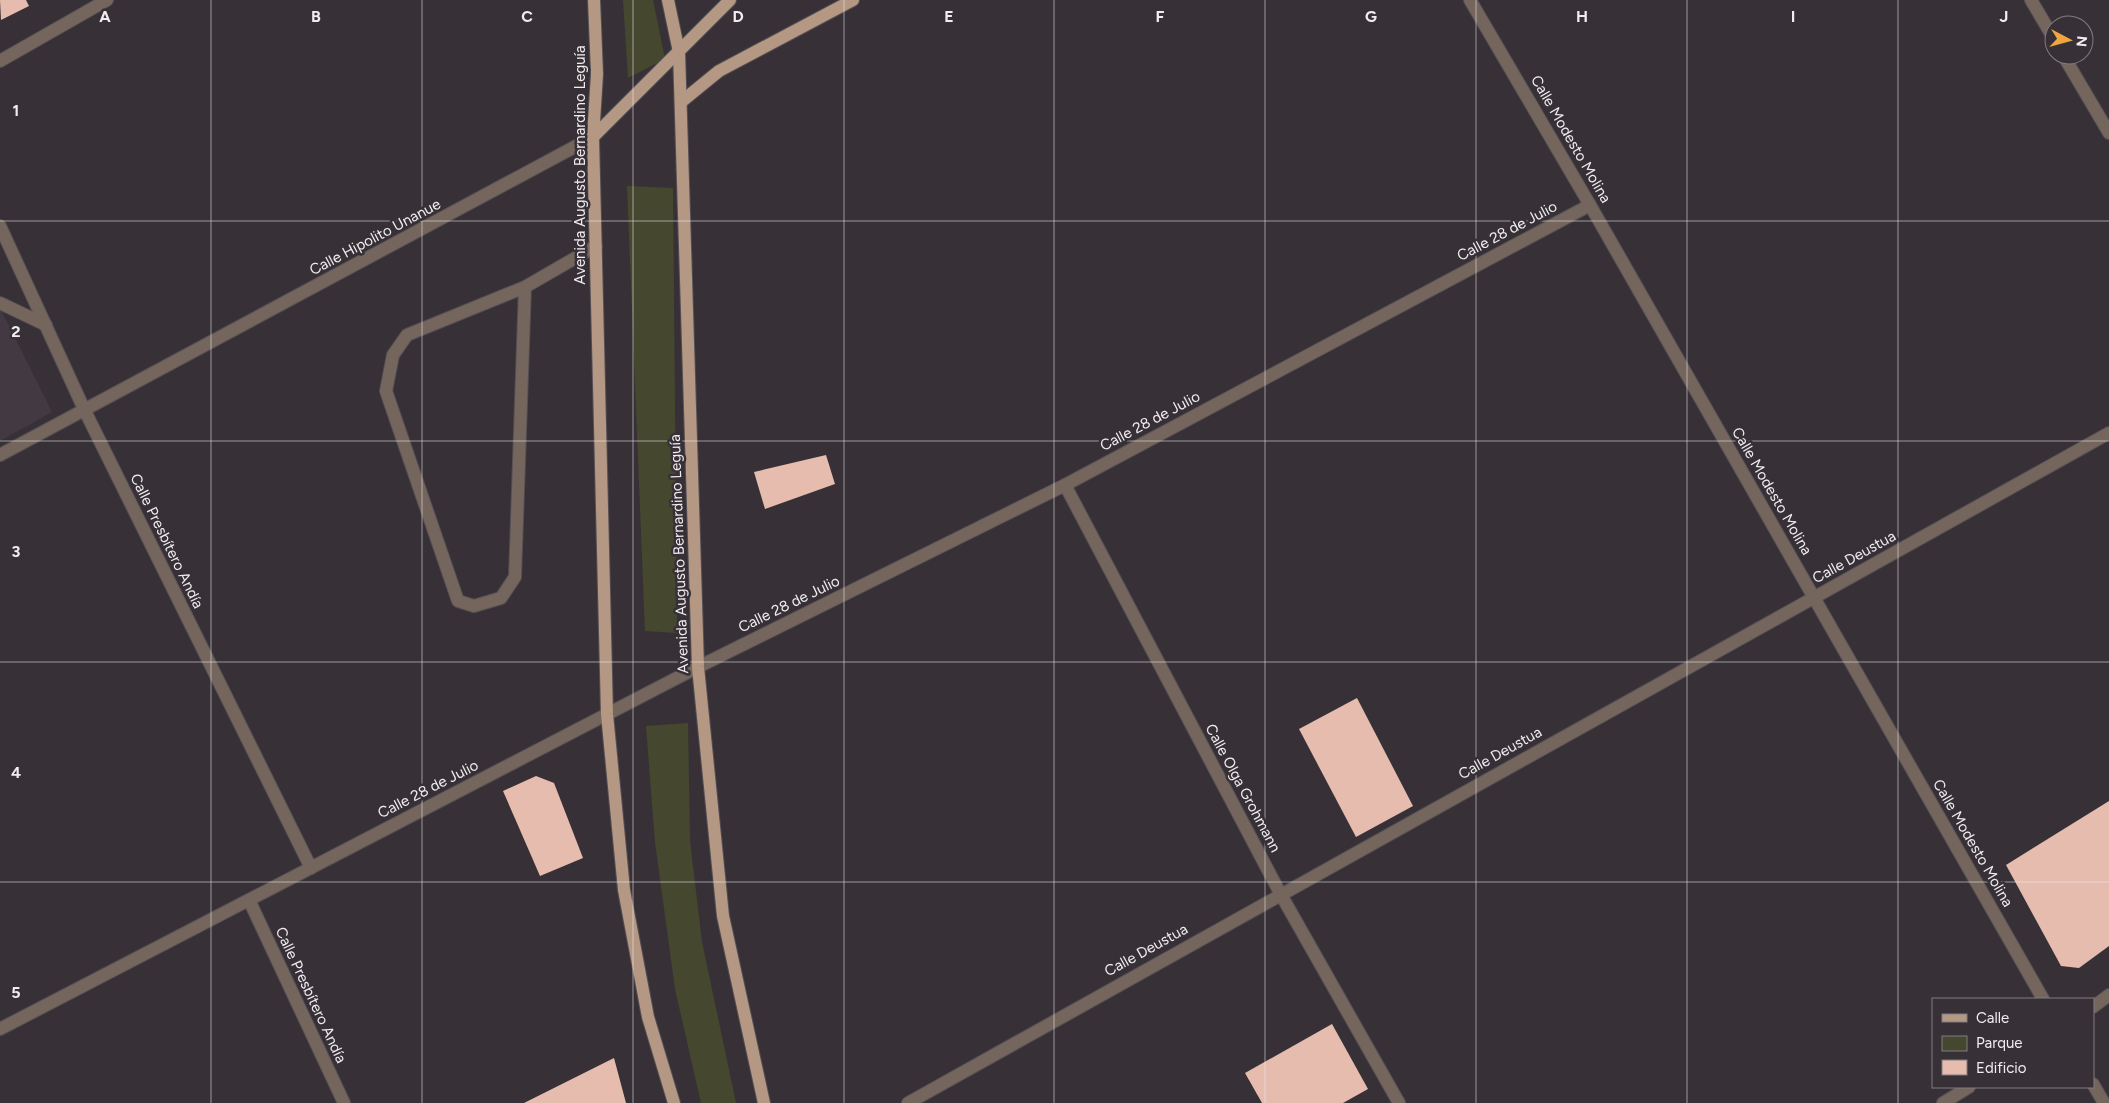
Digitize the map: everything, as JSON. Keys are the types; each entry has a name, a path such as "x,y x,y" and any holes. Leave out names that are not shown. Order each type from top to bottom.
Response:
{"main road":[{"name":"Avenida Augusto Bernardino Leguía","path":"594,0 597,74 593,138 607,714 624,890 648,1017 674,1103"},
{"name":"Avenida Augusto Bernardino Leguía","path":"668,0 679,52 698,667 723,916 764,1103"},
{"name":"Calle Hipolito Unanue","path":"593,138 730,0"},
{"path":"681,102 719,71 853,0"}],"street":[{"path":"0,61 107,0"},
{"name":"Calle Modesto Molina","path":"1470,0 1590,205 2042,998"},
{"path":"2031,0 2044,22"},
{"path":"2069,65 2109,133"},
{"name":"Calle Hipolito Unanue","path":"0,455 593,138"},
{"name":"Calle 28 de Julio","path":"0,1029 698,667 1065,485 1590,205"},
{"name":"Calle Presbítero Andía","path":"0,226 84,409 311,868"},
{"path":"525,286 515,577 501,598 474,606 458,600 386,391 393,355 407,335 525,286 596,246"},
{"path":"0,303 46,325"},
{"name":"Calle Deustua","path":"908,1103 1280,893 2109,433"},
{"name":"Calle Olga Grohmann","path":"1065,485 1280,893 1399,1103"},
{"name":"Calle Presbítero Andía","path":"249,900 344,1103"},
{"path":"2094,1006 2109,996"},
{"path":"2094,1086 2104,1103"},
{"path":"1943,1103 1967,1088"}],"shaded area":[{"path":"0,308 52,412 0,441"}],"green space":[{"path":"623,0 653,0 665,59 628,78"},
{"path":"627,186 673,188 677,633 645,631"},
{"path":"688,723 690,841 702,942 736,1103 701,1103 675,989 655,842 646,726"}],"building":[{"path":"0,0 26,0 29,6 1,20"},
{"path":"826,455 835,484 765,509 754,472"},
{"path":"1357,698 1413,806 1356,837 1299,729"},
{"path":"536,776 554,783 583,858 540,876 503,791"},
{"path":"2109,801 2109,946 2079,968 2061,966 2006,865"},
{"path":"1332,1024 1368,1089 1343,1103 1262,1103 1245,1073"},
{"path":"614,1058 626,1103 524,1103"}]}
